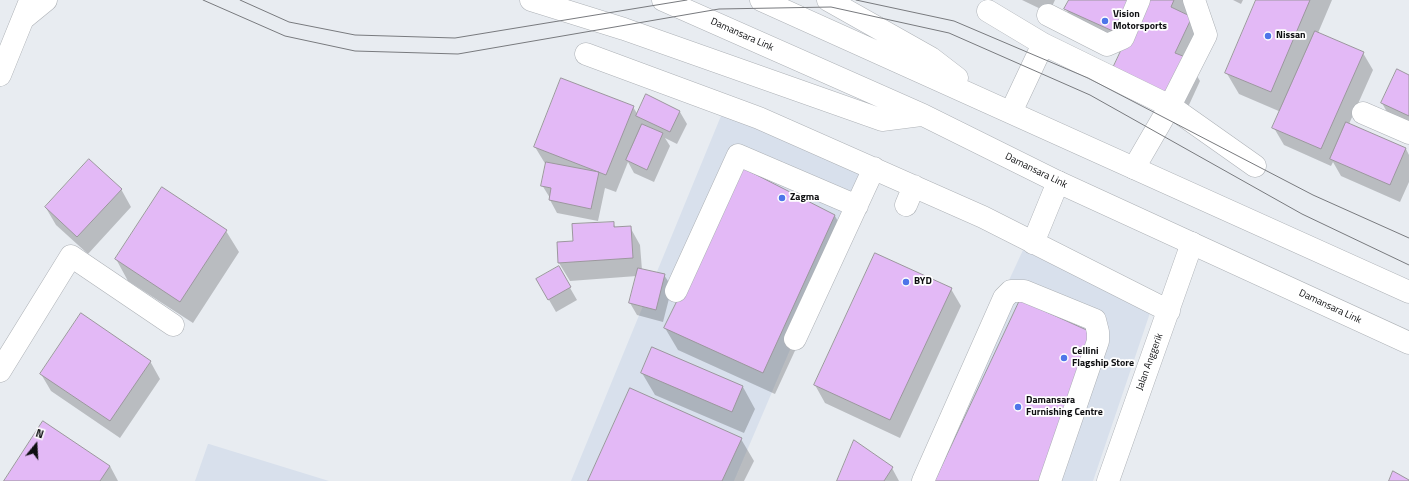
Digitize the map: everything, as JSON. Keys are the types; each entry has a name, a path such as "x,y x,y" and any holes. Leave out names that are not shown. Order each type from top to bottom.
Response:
{"main road":[{"path":"0,75 27,9 46,0"},
{"path":"531,0 624,29 882,120 922,115"},
{"name":"Damansara Link","path":"663,0 922,115 1058,182 1409,343"},
{"path":"761,0 1134,168 1404,286"},
{"path":"1003,108 1052,7 1107,45 1123,38 1139,0"},
{"path":"1134,168 1170,106 1206,35 1194,0"},
{"path":"836,2 931,58 1003,108"},
{"path":"988,11 1036,40 1170,106 1255,166"},
{"path":"586,54 759,118 874,168 910,196 983,217 1169,311"},
{"path":"1363,113 1409,133"},
{"path":"676,291 738,155 857,206"},
{"path":"795,339 874,168"},
{"path":"1034,243 1058,182"},
{"name":"Jalan Anggerik","path":"1108,481 1192,243"},
{"path":"0,371 71,256 173,325"},
{"path":"923,481 1004,298 1011,291 1024,291 1095,320 1098,332 1098,341 1050,481"}],"shaded area":[{"path":"723,111 866,172 734,481 571,481"},
{"path":"1023,250 1151,310 1093,481 916,481"},
{"path":"209,444 329,481 195,481"}],"building":[{"name":"Vision Motorsports","path":"1069,0 1130,0 1115,32 1064,9"},
{"path":"1145,0 1174,0 1171,7 1192,17 1175,53 1188,58 1170,97 1112,70"},
{"name":"Nissan","path":"1256,0 1310,0 1271,92 1225,73"},
{"path":"1315,31 1364,52 1321,149 1272,128"},
{"path":"1397,69 1409,75 1409,116 1381,103"},
{"path":"561,78 634,106 606,175 534,147"},
{"path":"646,94 680,111 670,132 636,116"},
{"path":"1346,122 1406,148 1390,185 1330,159"},
{"path":"642,124 663,133 647,170 626,160"},
{"path":"89,159 122,189 77,237 45,207"},
{"path":"546,162 599,172 591,209 549,200 551,188 541,186"},
{"path":"743,168 835,215 763,373 664,328"},
{"path":"162,187 227,230 180,302 115,259"},
{"path":"614,222 614,227 631,226 633,258 558,263 557,242 573,241 572,224"},
{"path":"875,253 952,288 890,420 814,385"},
{"path":"559,266 571,287 548,300 536,279"},
{"path":"638,268 665,274 656,310 629,303"},
{"name":"Damansara Furnishing Centre","path":"1020,300 1091,332 1039,481 935,481"},
{"path":"81,313 151,361 110,421 40,374"},
{"path":"652,347 743,386 732,412 641,373"},
{"path":"630,388 742,438 722,481 588,481"},
{"path":"43,421 110,466 100,481 4,481"},
{"path":"854,440 893,467 884,481 837,481"},
{"path":"1393,471 1409,480 1409,481 1389,481"}],"tram line":[{"path":"203,0 285,36 355,51 458,54 719,9 831,7 949,33 1090,95 1302,214 1409,265"},
{"path":"240,0 289,22 355,35 455,38 687,0"},
{"path":"856,0 954,21 1088,78 1313,195 1409,238"}],"place":[{"name":"Vision Motorsports","path":"1105,21"},
{"name":"Nissan","path":"1268,36"},
{"name":"Zagma","path":"782,198"},
{"name":"BYD","path":"906,282"},
{"name":"Cellini Flagship Store","path":"1064,358"},
{"name":"Damansara Furnishing Centre","path":"1018,407"}]}
